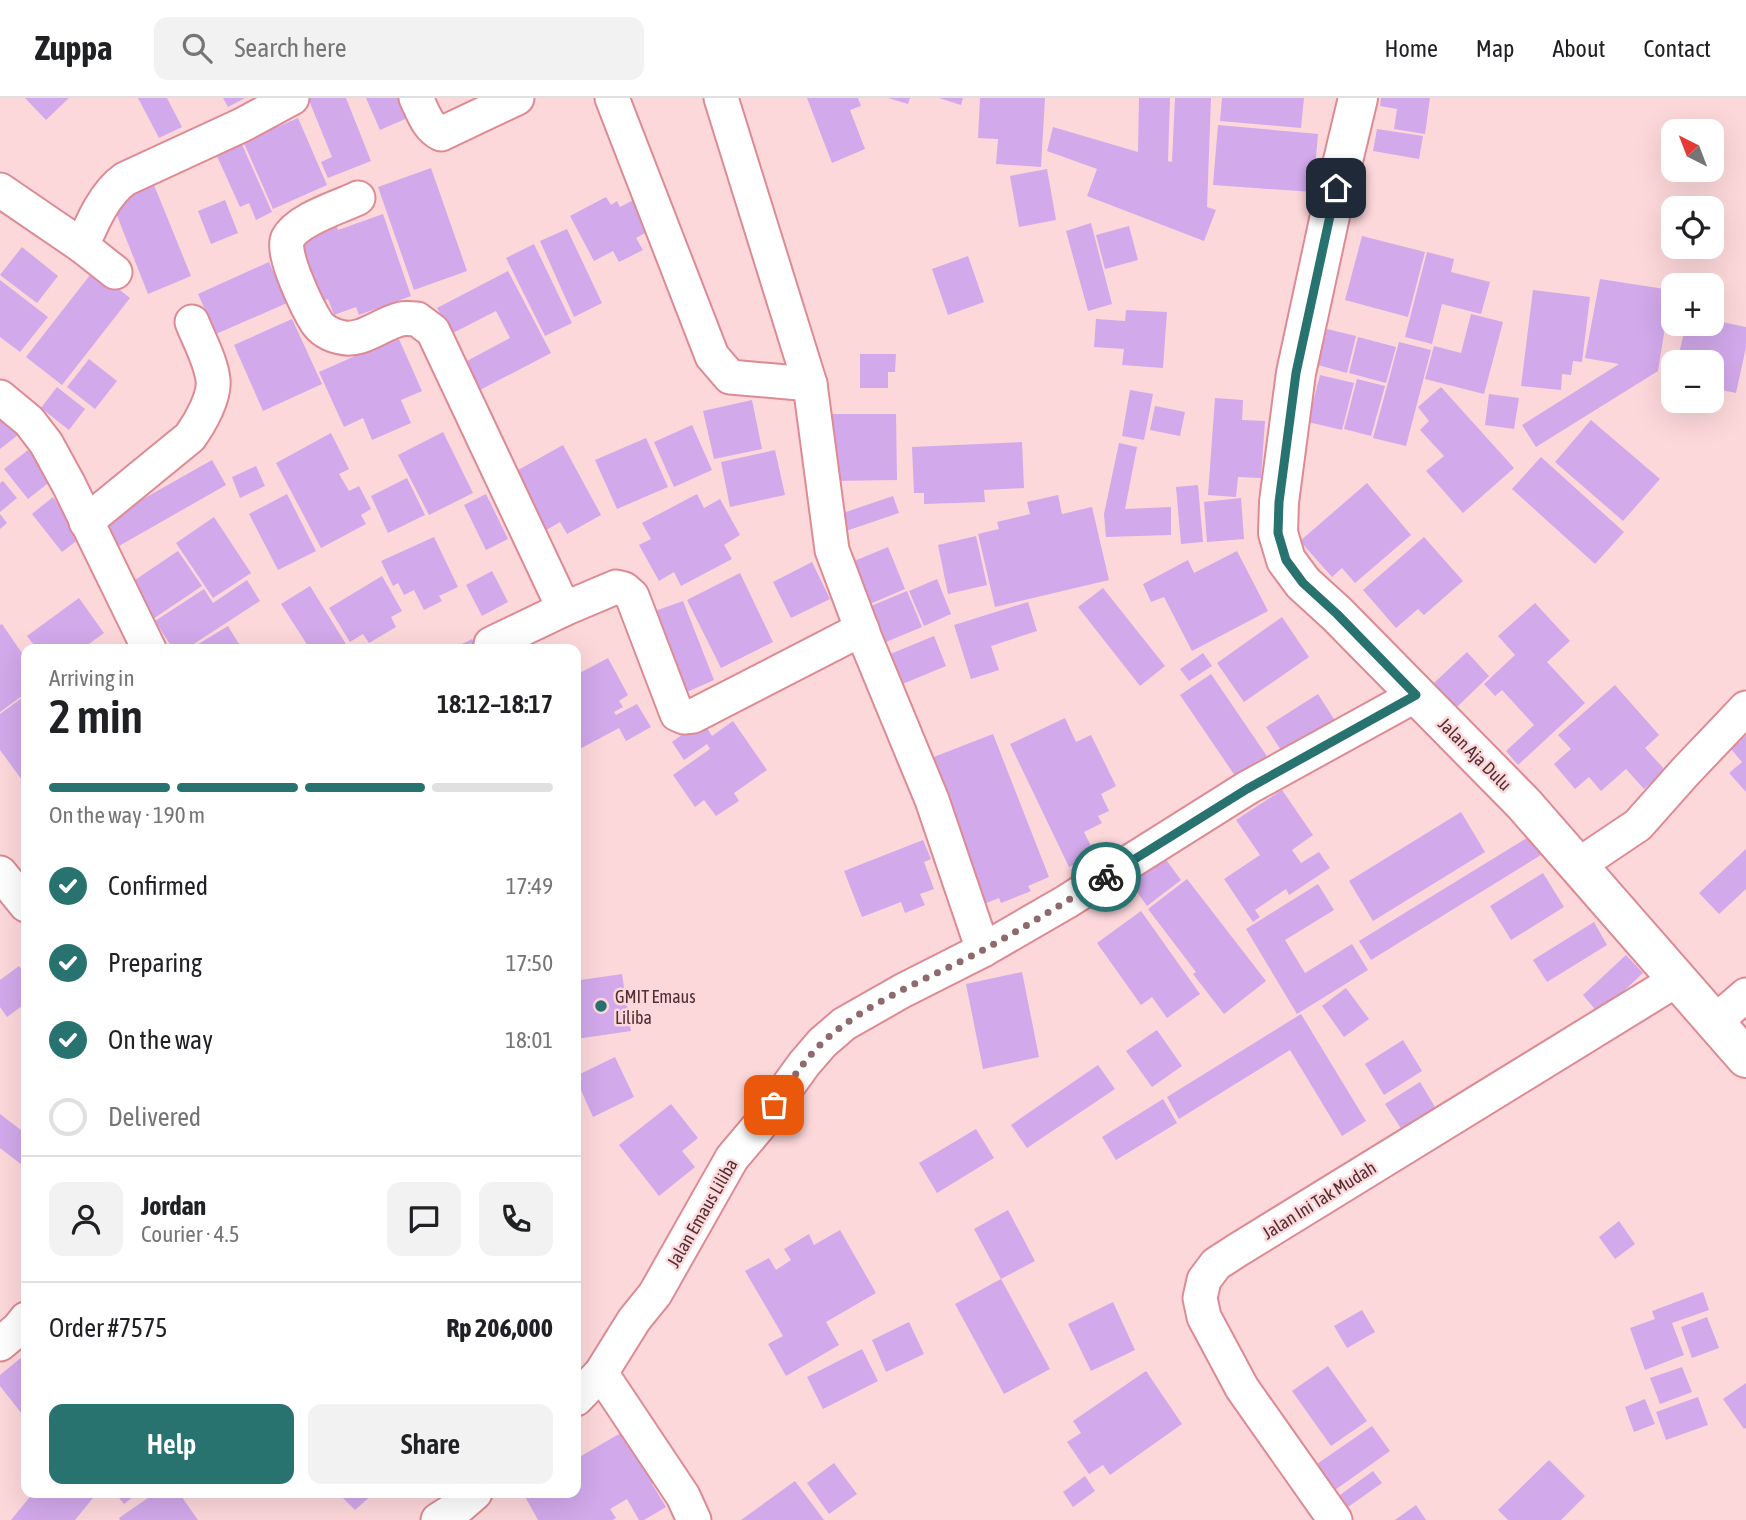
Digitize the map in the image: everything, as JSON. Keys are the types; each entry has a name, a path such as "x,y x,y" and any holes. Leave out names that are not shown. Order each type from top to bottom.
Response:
{"street":[{"path":"82,246 91,225 125,179 242,125 292,98"},
{"path":"416,98 428,123 441,134 517,98"},
{"path":"612,98 712,356 730,377 810,384"},
{"path":"721,98 810,384 832,550 932,800 983,950"},
{"name":"Jalan Aja Dulu","path":"1358,98 1296,373 1279,502 1278,533 1286,560 1303,583 1337,614 1524,804 1746,1058"},
{"path":"0,190 115,272"},
{"path":"358,198 303,223 288,238 286,247 295,279 318,325 341,338 355,338 401,319 417,318 433,331 564,608"},
{"path":"86,522 190,437 199,424 214,383 192,322"},
{"path":"0,397 29,421 46,443 147,644"},
{"path":"491,644 564,608 616,587 624,589 632,596 677,714 684,717 693,716 862,629"},
{"name":"Jalan Emaus Liliba","path":"581,1394 601,1373 634,1320 655,1294 732,1158 804,1064 822,1043 844,1024 901,990 983,950 1066,902 1247,789 1416,695"},
{"path":"1577,866 1638,825 1746,708"},
{"path":"0,873 21,899"},
{"name":"Jalan Ini Tak Mudah","path":"1335,1520 1242,1388 1204,1317 1200,1298 1204,1280 1216,1264 1236,1251 1678,979"},
{"path":"1716,1021 1746,995"},
{"path":"0,1344 21,1325"},
{"path":"601,1373 682,1496 694,1520"},
{"path":"438,1520 469,1498"}],"building":[{"path":"25,98 69,98 46,120"},
{"path":"138,98 167,98 182,127 159,138"},
{"path":"223,98 245,98 228,107"},
{"path":"308,98 346,98 371,161 328,178 321,162 332,157"},
{"path":"366,98 404,98 412,116 380,130"},
{"path":"807,98 858,98 861,106 850,110 865,149 832,163"},
{"path":"888,98 910,98 908,104"},
{"path":"939,98 963,98 961,105"},
{"path":"980,98 1045,98 1041,167 996,164 998,139 978,138"},
{"path":"1139,98 1170,98 1168,161 1172,162 1175,98 1211,98 1207,207 1216,210 1204,241 1087,196 1097,169 1047,151 1053,127 1138,152"},
{"path":"1222,98 1304,98 1301,128 1220,121"},
{"path":"1381,98 1430,98 1425,134 1394,129 1397,109 1380,106"},
{"path":"298,118 327,185 273,209 243,141"},
{"path":"1218,125 1318,134 1313,192 1213,185"},
{"path":"1377,129 1423,136 1419,159 1373,151"},
{"path":"236,131 272,212 256,220 249,203 240,207 211,143"},
{"path":"431,168 467,271 414,290 378,187"},
{"path":"1047,169 1056,220 1019,227 1010,176"},
{"path":"154,185 191,276 148,294 112,203"},
{"path":"641,196 651,213 640,219 647,232 636,238 643,250 619,262 613,251 594,261 570,216 606,197 611,205 617,201 620,207"},
{"path":"225,200 238,233 211,244 198,211"},
{"path":"383,214 411,296 359,315 356,307 334,315 328,299 312,305 289,239 335,223 338,230"},
{"path":"1091,223 1112,304 1088,311 1066,231"},
{"path":"1129,226 1138,260 1105,269 1096,235"},
{"path":"567,229 602,303 574,317 540,241"},
{"path":"1362,236 1425,252 1408,317 1345,300"},
{"path":"534,244 572,323 545,336 506,258"},
{"path":"22,247 58,276 37,303 0,275"},
{"path":"1427,252 1454,259 1451,272 1490,282 1481,314 1442,304 1432,344 1405,337"},
{"path":"968,256 984,302 948,315 932,269"},
{"path":"269,262 287,303 216,334 198,294"},
{"path":"94,270 130,298 62,385 26,357"},
{"path":"508,271 551,353 480,390 465,362 510,338 496,311 451,334 437,308"},
{"path":"1600,279 1661,288 1661,336 1664,336 1658,371 1536,447 1522,425 1619,364 1585,358"},
{"path":"0,280 48,317 20,352 0,337"},
{"path":"1533,290 1590,297 1582,362 1573,361 1571,375 1562,374 1561,390 1521,386"},
{"path":"1126,310 1167,312 1163,368 1122,365 1124,349 1094,347 1096,319 1125,321"},
{"path":"1471,314 1503,322 1484,394 1425,379 1434,346 1461,353"},
{"path":"292,319 322,384 263,411 234,345"},
{"path":"1724,322 1746,327 1746,347 1736,393 1724,390 1724,350 1680,350 1683,336 1724,336"},
{"path":"1327,329 1356,336 1347,373 1318,365"},
{"path":"398,337 422,391 401,400 411,423 372,440 363,418 344,427 319,372"},
{"path":"1358,337 1396,347 1386,383 1349,373"},
{"path":"1399,342 1431,350 1406,446 1373,438"},
{"path":"860,354 896,354 895,372 888,372 888,388 860,388"},
{"path":"89,359 117,381 95,409 67,387"},
{"path":"1320,375 1354,383 1342,430 1308,422"},
{"path":"1357,379 1385,386 1371,436 1344,429"},
{"path":"57,387 85,409 69,430 41,408"},
{"path":"1441,387 1514,468 1463,513 1426,471 1444,456 1420,430 1429,421 1418,407"},
{"path":"1130,390 1153,394 1144,440 1122,436"},
{"path":"1489,394 1519,398 1514,429 1485,425"},
{"path":"1215,398 1243,400 1242,420 1265,421 1261,478 1238,477 1236,497 1208,495"},
{"path":"752,400 762,449 714,459 703,411"},
{"path":"1155,406 1185,412 1180,436 1150,430"},
{"path":"0,412 18,435 0,449"},
{"path":"832,414 896,414 897,480 832,481"},
{"path":"1591,420 1660,479 1623,521 1555,462"},
{"path":"692,425 712,470 674,487 654,442"},
{"path":"443,432 473,493 429,515 398,455"},
{"path":"331,433 349,469 339,474 349,491 359,486 371,509 361,515 366,524 321,548 276,463"},
{"path":"646,438 668,487 617,509 595,460"},
{"path":"1022,442 1024,488 984,490 985,502 924,504 924,493 914,493 912,447"},
{"path":"1119,443 1137,447 1125,509 1171,507 1171,535 1106,537 1104,514"},
{"path":"563,445 601,515 567,534 560,522 543,532 511,474"},
{"path":"28,450 52,480 28,499 4,469"},
{"path":"775,450 785,495 730,507 721,462"},
{"path":"1541,457 1624,532 1595,564 1512,489"},
{"path":"212,460 226,485 112,550 97,525"},
{"path":"256,466 265,486 240,498 232,477"},
{"path":"407,478 425,515 388,533 371,496"},
{"path":"3,481 17,498 0,512 0,483"},
{"path":"1367,483 1411,535 1355,583 1342,568 1332,577 1300,541"},
{"path":"1198,485 1203,542 1181,544 1176,487"},
{"path":"287,494 316,551 278,570 249,514"},
{"path":"486,494 508,539 486,550 464,505"},
{"path":"697,494 704,508 720,499 740,535 724,545 732,559 681,586 674,572 659,581 639,545 651,539 642,523"},
{"path":"1058,495 1062,514 1092,507 1109,580 995,607 978,534 999,529 997,522 1030,514 1027,502"},
{"path":"893,496 899,513 843,532 837,515"},
{"path":"53,497 83,536 62,552 32,514"},
{"path":"1241,498 1244,539 1207,542 1204,502"},
{"path":"0,514 7,523 0,529"},
{"path":"214,517 251,573 213,598 176,543"},
{"path":"976,536 987,585 948,594 938,545"},
{"path":"434,537 458,587 439,596 442,601 424,610 414,590 404,595 398,583 393,586 381,561"},
{"path":"1424,537 1463,581 1424,615 1418,609 1396,628 1363,590"},
{"path":"888,547 905,589 870,604 852,562"},
{"path":"178,551 202,586 153,619 129,584"},
{"path":"1237,551 1268,611 1192,651 1164,597 1151,602 1143,584 1188,560 1194,573"},
{"path":"812,562 830,599 791,618 773,582"},
{"path":"492,571 508,602 482,616 466,585"},
{"path":"740,573 773,642 721,668 687,600"},
{"path":"382,576 402,611 391,617 396,627 369,643 363,634 350,642 329,608"},
{"path":"937,579 951,614 924,626 909,591"},
{"path":"247,580 260,601 194,644 170,644 155,621 204,589 213,603"},
{"path":"310,586 346,644 307,644 281,604"},
{"path":"1103,588 1165,666 1140,686 1078,607"},
{"path":"907,591 922,627 886,642 871,606"},
{"path":"79,598 104,633 89,644 33,644 27,636"},
{"path":"683,601 714,680 687,692 655,611"},
{"path":"1028,602 1037,631 991,646 999,670 971,679 954,625"},
{"path":"1535,603 1570,641 1547,662 1585,703 1518,765 1506,751 1534,725 1502,690 1495,696 1484,684 1515,655 1498,636"},
{"path":"1282,617 1309,657 1244,702 1217,663"},
{"path":"2,624 21,652 21,697 0,712"},
{"path":"228,626 239,644 198,644"},
{"path":"934,636 946,666 900,685 888,655"},
{"path":"472,639 474,644 462,644"},
{"path":"1467,652 1489,676 1457,707 1434,683"},
{"path":"1203,653 1212,666 1189,681 1180,669"},
{"path":"608,658 628,695 619,701 623,707 614,712 616,715 637,704 651,727 626,741 619,728 581,748 581,672"},
{"path":"1211,674 1273,765 1242,786 1180,695"},
{"path":"1615,685 1659,735 1645,748 1665,770 1644,789 1626,769 1601,791 1589,777 1575,789 1554,764 1571,749 1558,735"},
{"path":"1318,694 1339,727 1288,761 1266,727"},
{"path":"21,699 21,779 0,750 0,714"},
{"path":"1065,718 1076,742 1091,735 1116,786 1101,794 1109,811 1098,816 1102,823 1084,832 1095,854 1069,867 1010,744"},
{"path":"702,720 712,736 733,721 767,770 734,793 739,801 716,816 704,800 695,807 673,775 710,749 707,744 684,760 672,742"},
{"path":"993,734 1049,877 1028,886 1031,891 1001,903 999,898 984,904 926,760"},
{"path":"1746,735 1746,792 1729,773 1742,762 1731,749"},
{"path":"1282,790 1313,835 1292,850 1301,863 1319,852 1330,868 1289,895 1286,889 1255,910 1260,917 1253,922 1224,879 1260,855 1236,820"},
{"path":"1461,812 1485,852 1373,921 1349,881"},
{"path":"1530,836 1541,855 1371,960 1359,941"},
{"path":"923,840 931,859 924,862 934,889 920,894 925,905 905,913 901,902 862,917 844,871"},
{"path":"1746,849 1746,889 1719,914 1699,893"},
{"path":"1164,857 1181,880 1147,906 1130,882"},
{"path":"1543,873 1564,907 1511,940 1490,906"},
{"path":"1187,879 1266,981 1224,1014 1148,909"},
{"path":"1318,884 1334,910 1285,940 1305,973 1352,944 1368,970 1297,1014 1246,929"},
{"path":"1141,911 1200,994 1167,1018 1152,997 1141,1005 1097,943"},
{"path":"1594,922 1607,945 1547,982 1533,960"},
{"path":"1626,955 1643,973 1599,1014 1583,995"},
{"path":"19,966 21,969 21,1007 7,1017 0,1007 0,980"},
{"path":"1022,972 1039,1057 983,1069 966,984"},
{"name":"GMIT Emaus Liliba","path":"622,974 631,1031 581,1038 581,980"},
{"path":"1346,988 1369,1019 1344,1037 1322,1006"},
{"path":"1301,1014 1366,1121 1342,1136 1290,1050 1179,1119 1167,1097"},
{"path":"1157,1030 1182,1066 1152,1087 1126,1051"},
{"path":"1403,1040 1422,1071 1384,1095 1365,1064"},
{"path":"615,1057 634,1097 593,1117 581,1090 581,1074"},
{"path":"1098,1065 1115,1089 1027,1148 1011,1125"},
{"path":"1420,1082 1438,1112 1404,1133 1385,1104"},
{"path":"1163,1099 1177,1123 1116,1160 1102,1137"},
{"path":"671,1104 698,1138 682,1151 695,1167 659,1196 619,1145"},
{"path":"0,1114 21,1130 21,1164 0,1148"},
{"path":"976,1129 994,1158 937,1193 919,1163"},
{"path":"1008,1210 1035,1261 1001,1279 974,1229"},
{"path":"1619,1221 1635,1244 1615,1259 1599,1237"},
{"path":"840,1230 876,1293 826,1322 839,1345 786,1376 768,1344 783,1336 745,1271 769,1258 776,1270 791,1260 784,1249 809,1234 814,1245"},
{"path":"1001,1279 1050,1369 1004,1394 955,1304"},
{"path":"1703,1292 1709,1310 1672,1323 1684,1355 1645,1370 1630,1328 1655,1319 1652,1311"},
{"path":"1113,1302 1135,1350 1091,1371 1068,1324"},
{"path":"1362,1310 1375,1332 1347,1348 1334,1326"},
{"path":"1707,1317 1719,1348 1692,1358 1681,1327"},
{"path":"909,1322 924,1354 886,1372 872,1340"},
{"path":"862,1349 878,1381 823,1409 807,1377"},
{"path":"21,1358 21,1413 0,1386 0,1375"},
{"path":"1328,1366 1367,1421 1331,1446 1292,1391"},
{"path":"1682,1367 1692,1392 1660,1404 1650,1378"},
{"path":"1146,1371 1182,1424 1110,1475 1103,1465 1089,1474 1067,1442 1081,1433 1073,1421"},
{"path":"1746,1383 1746,1428 1744,1429 1723,1399"},
{"path":"1698,1397 1708,1425 1666,1440 1656,1412"},
{"path":"1645,1399 1655,1424 1634,1432 1625,1407"},
{"path":"1372,1426 1390,1451 1335,1490 1317,1464"},
{"path":"631,1427 660,1480 652,1484 666,1507 644,1520 639,1520 627,1499 610,1509 616,1518 613,1520 538,1520 526,1498 581,1498 581,1456"},
{"path":"1549,1460 1585,1496 1561,1520 1508,1520 1498,1510"},
{"path":"834,1463 857,1494 829,1514 807,1483"},
{"path":"1373,1471 1382,1483 1348,1507 1340,1495"},
{"path":"1085,1476 1095,1491 1073,1507 1063,1492"},
{"path":"795,1481 824,1520 741,1520"},
{"path":"29,1498 93,1498 75,1520 11,1520"},
{"path":"119,1498 132,1498 124,1504"},
{"path":"148,1498 183,1498 198,1520 120,1520 119,1518"},
{"path":"343,1498 368,1498 355,1510"},
{"path":"1416,1505 1426,1520 1395,1520"}],"way so far":[{"path":"774,1105 822,1043 844,1024 901,990 983,950 1106,877"}],"place":[{"name":"GMIT Emaus Liliba","path":"601,1006"}],"route":[{"path":"1106,877 1247,789 1416,695 1303,583 1286,560 1278,533 1279,502 1296,373 1336,188"}]}
